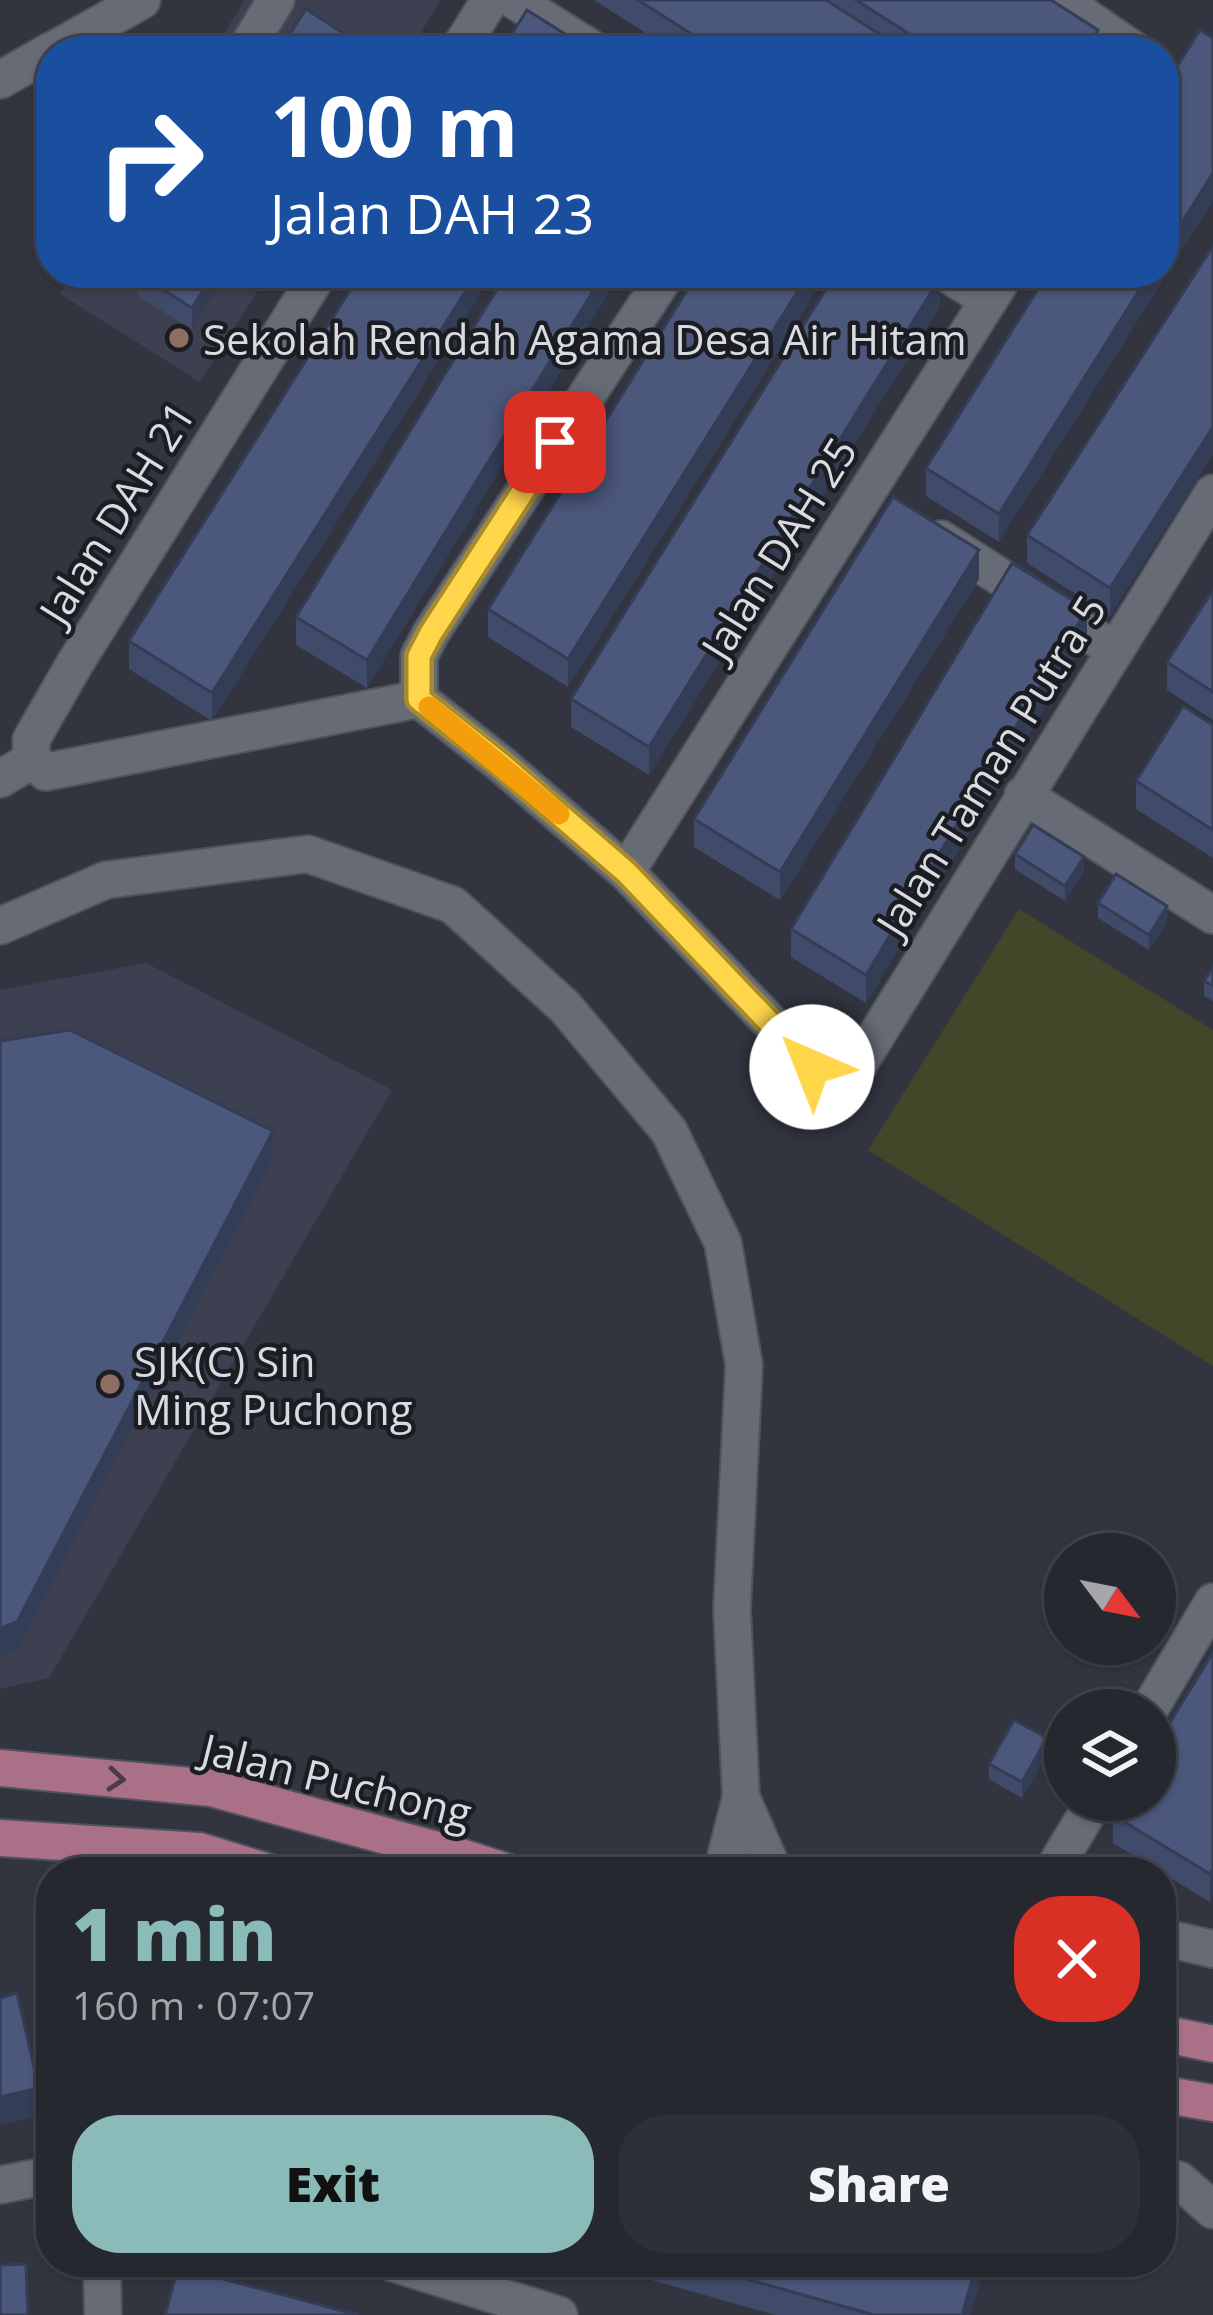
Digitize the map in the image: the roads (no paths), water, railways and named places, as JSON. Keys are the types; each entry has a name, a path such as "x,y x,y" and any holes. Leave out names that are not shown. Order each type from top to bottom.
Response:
{"main road":[{"name":"Jalan Puchong","path":"0,1768 211,1788 460,1857"},
{"path":"0,1838 199,1851 219,1857"},
{"path":"1176,2036 1213,2044"},
{"path":"1176,2097 1213,2103"}],"street":[{"path":"78,36 142,0"},
{"path":"253,36 276,0"},
{"path":"467,36 490,0"},
{"path":"514,0 571,36"},
{"path":"1061,0 1113,36"},
{"path":"0,80 36,60"},
{"name":"Jalan DAH 21","path":"31,750 74,664 310,288"},
{"path":"419,699 419,656 431,633 657,288"},
{"name":"Jalan DAH 25","path":"626,872 887,504 997,288"},
{"name":"Jalan Taman Putra 5","path":"626,872 812,1067 836,1074 858,1065 1114,649 1200,543 1213,493"},
{"path":"887,504 1114,649"},
{"path":"0,779 31,750 46,772 419,699 626,872"},
{"path":"1023,795 1213,915"},
{"path":"0,926 106,880 308,854 454,905 566,1007 669,1131 723,1243 744,1365 732,1609 741,1798 726,1857"},
{"path":"1161,1689 1213,1602"},
{"path":"741,1798 767,1857"},
{"path":"1061,1857 1082,1821"},
{"path":"1176,1940 1213,1949"},
{"path":"0,2185 36,2178"},
{"path":"1176,2179 1213,2210"},
{"path":"102,2277 103,2315"},
{"path":"438,2277 559,2315"}],"place":[{"name":"Sekolah Rendah Agama Desa Air Hitam","path":"179,338"},
{"name":"SJK(C) Sin Ming Puchong","path":"110,1384"}]}
